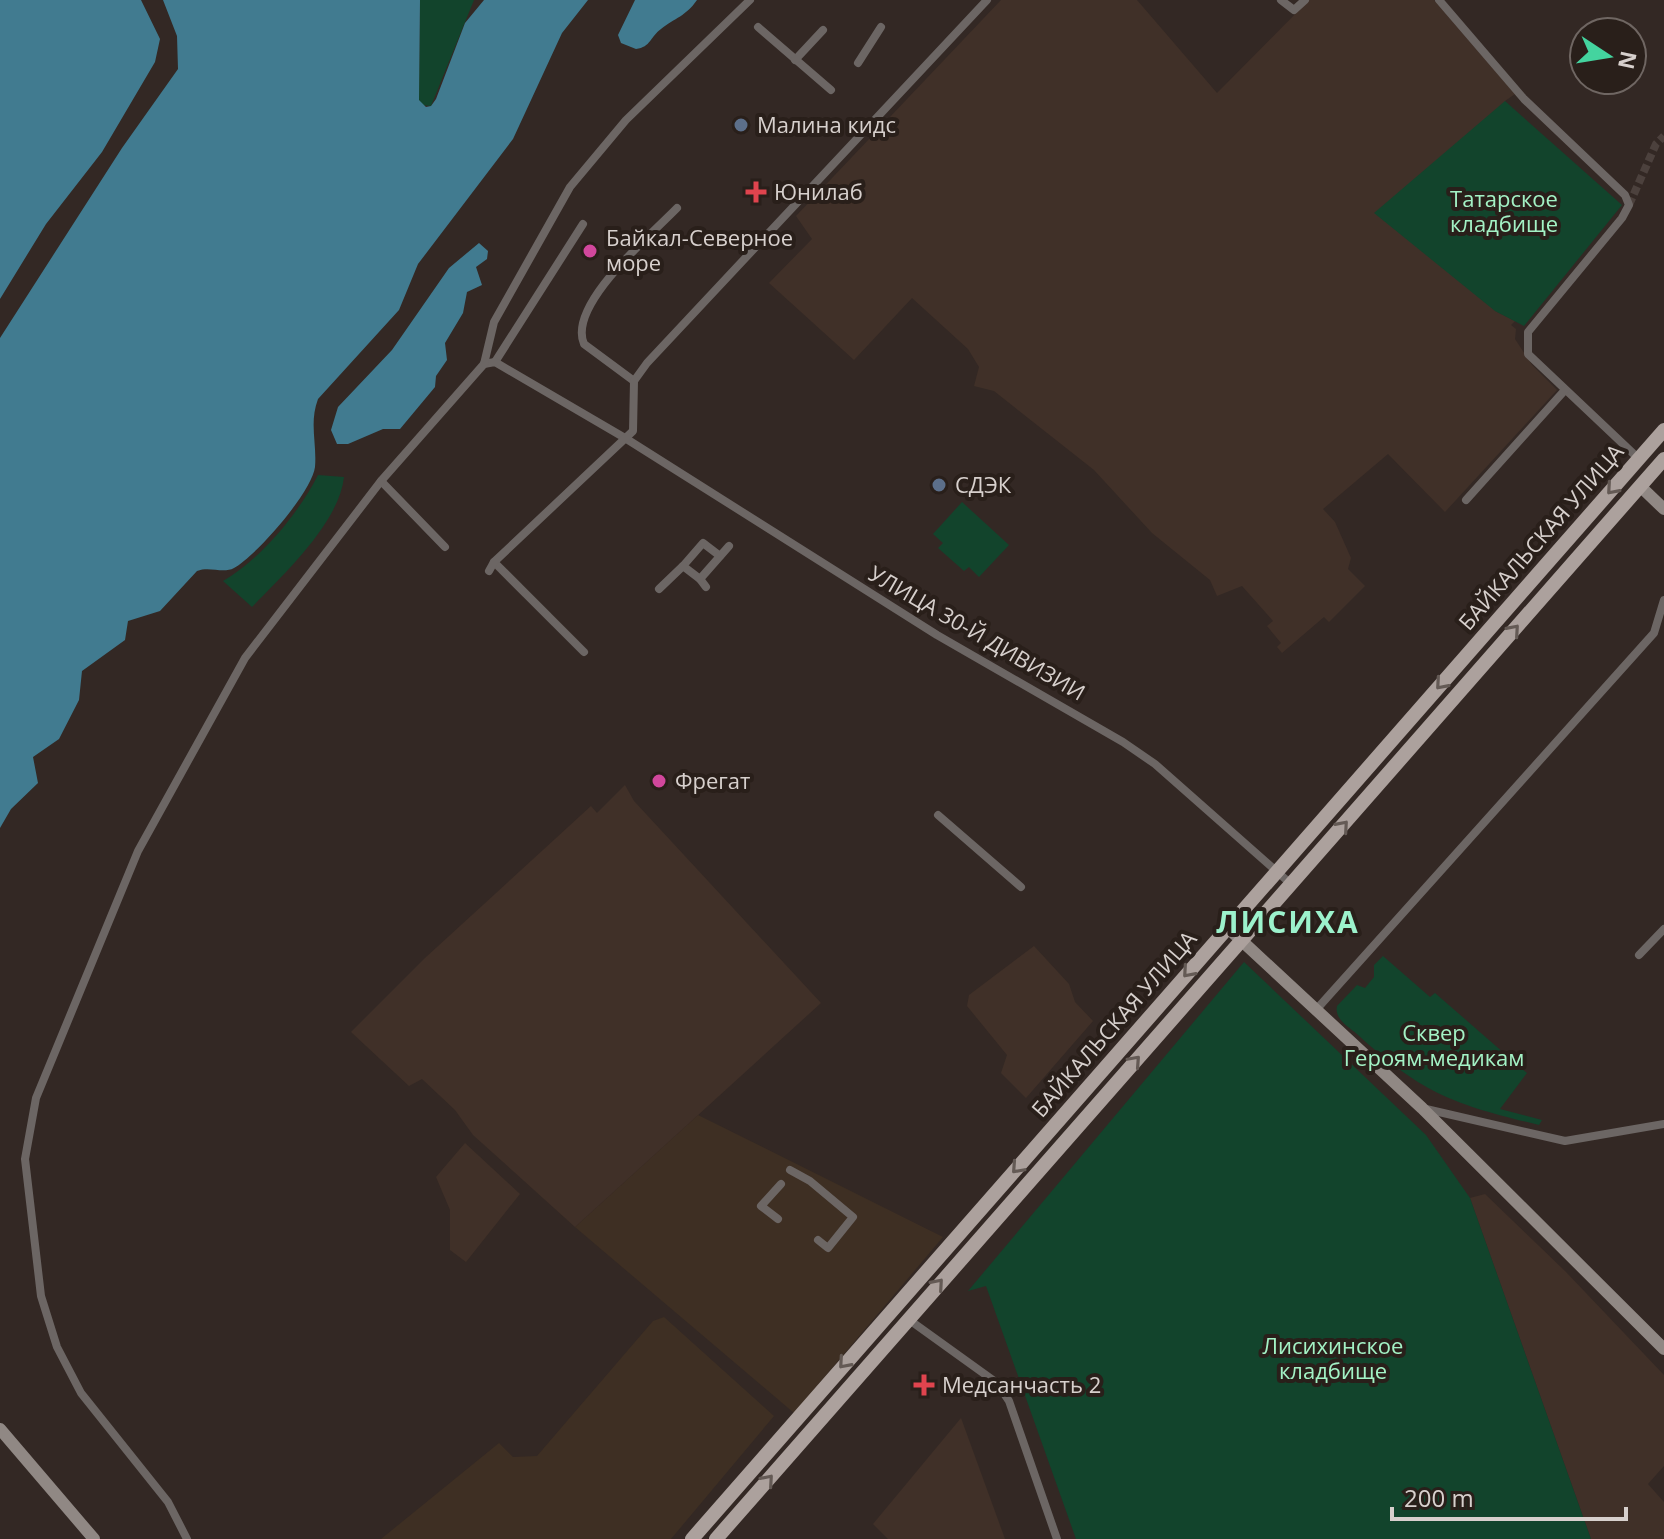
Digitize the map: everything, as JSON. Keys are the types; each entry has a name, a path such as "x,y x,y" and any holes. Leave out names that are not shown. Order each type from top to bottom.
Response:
{"main road":[{"name":"БАЙКАЛЬСКАЯ УЛИЦА","path":"692,1539 1664,430"},
{"name":"БАЙКАЛЬСКАЯ УЛИЦА","path":"716,1539 1664,459"},
{"path":"1640,486 1664,509"},
{"path":"1228,928 1422,1108 1664,1349"},
{"path":"0,1429 94,1539"}],"street":[{"path":"187,1539 168,1502 81,1393 57,1347 41,1296 25,1159 36,1098 138,851 260,635 381,481 484,364 494,322 570,187 626,120 750,0"},
{"path":"489,571 494,562 633,431 634,381 987,0"},
{"path":"1281,0 1294,10 1305,0"},
{"path":"1439,0 1449,4 1524,99 1625,195 1629,205 1528,332 1528,354 1639,459"},
{"path":"758,27 831,90"},
{"path":"858,63 881,27"},
{"path":"795,60 823,30"},
{"path":"634,381 584,344 580,327 590,303 633,251 677,208"},
{"path":"484,364 495,362 583,224"},
{"name":"УЛИЦА 30-Й ДИВИЗИИ","path":"495,362 625,438 937,635 1123,742 1155,764 1291,884"},
{"path":"1466,500 1565,390"},
{"path":"381,481 445,547"},
{"path":"659,589 703,543 720,556"},
{"path":"683,566 703,583 729,546"},
{"path":"494,562 584,652"},
{"path":"1315,1011 1654,633 1664,600"},
{"path":"938,815 1021,887"},
{"path":"1639,955 1664,929"},
{"path":"1422,1108 1565,1141 1664,1124"},
{"path":"790,1170 810,1181 853,1217 828,1248 818,1240"},
{"path":"778,1219 761,1206 781,1184"},
{"path":"908,1319 997,1383 1057,1539"}],"shaded area":[{"path":"1001,0 1137,0 1217,93 1309,0 1434,0 1515,94 1505,101 1495,311 1515,321 1511,325 1516,329 1515,339 1532,365 1557,390 1445,512 1388,454 1323,509 1335,522 1351,558 1348,569 1365,586 1329,622 1324,617 1282,653 1277,647 1281,643 1267,626 1273,621 1242,586 1217,596 1210,580 1152,533 1094,470 994,391 974,386 979,367 968,349 912,298 854,360 769,283 812,239 796,216"},
{"path":"625,785 634,801 821,1003 575,1227 473,1135 455,1110 422,1079 409,1086 351,1032 425,958 591,806 597,813"},
{"path":"1034,946 1069,984 1075,1002 1093,1021 1026,1098 1001,1073 1007,1055 967,1006 969,995"},
{"path":"698,1115 943,1237 794,1413 575,1227"},
{"path":"465,1143 520,1194 466,1262 450,1250 450,1210 436,1177"},
{"path":"1485,1194 1566,1272 1664,1375 1664,1466 1648,1484 1664,1502 1664,1539 1591,1539 1470,1198"},
{"path":"664,1317 774,1416 671,1539 381,1539 499,1443 513,1457 537,1456 653,1321"},
{"path":"961,1418 1005,1539 888,1539 873,1524"}],"green space":[{"path":"420,0 474,0 431,106 421,105 419,100"},
{"name":"Татарское кладбище","path":"1505,101 1622,205 1524,326 1495,311 1374,213"},
{"path":"318,475 344,477 332,512 308,547 252,607 223,581 251,561 277,534"},
{"path":"962,502 1009,545 979,577 969,567 964,571 938,548 943,543 933,534"},
{"name":"Сквер Героям-медикам","path":"1383,956 1430,997 1435,993 1527,1073 1500,1109 1542,1120 1539,1125 1485,1111 1421,1084 1343,1022 1337,1006 1357,985 1365,988 1374,977 1374,965"},
{"name":"Лисихинское кладбище","path":"1244,962 1426,1135 1470,1198 1591,1539 1076,1539 986,1286 968,1291"}],"water":[{"path":"0,0 141,0 160,39 155,62 102,152 46,224 0,299"},
{"path":"163,0 420,0 419,100 426,107 436,99 465,23 484,0 588,0 562,33 513,139 418,264 399,310 318,399 314,425 315,467 312,478 294,507 244,561 230,570 197,571 160,611 128,621 125,640 82,671 79,700 59,739 33,757 38,783 11,809 0,828 0,338 122,148 178,69 177,36"},
{"path":"635,0 697,0 657,32 648,44 636,49 621,43 618,35"},
{"path":"479,243 488,251 487,259 476,267 482,285 467,292 463,313 445,343 447,360 436,376 435,387 400,429 383,429 348,444 337,444 331,430 338,407 392,350 449,268"}],"tunnel":[{"path":"1629,205 1656,144 1664,136"}],"place":[{"name":"Малина кидс","path":"741,125"},
{"name":"Юнилаб","path":"756,192"},
{"name":"Байкал-Северное море","path":"590,251"},
{"name":"СДЭК","path":"939,485"},
{"name":"Фрегат","path":"659,781"},
{"name":"Медсанчасть 2","path":"924,1385"}],"district":[{"name":"ЛИСИХА","path":"1288,923"}]}
